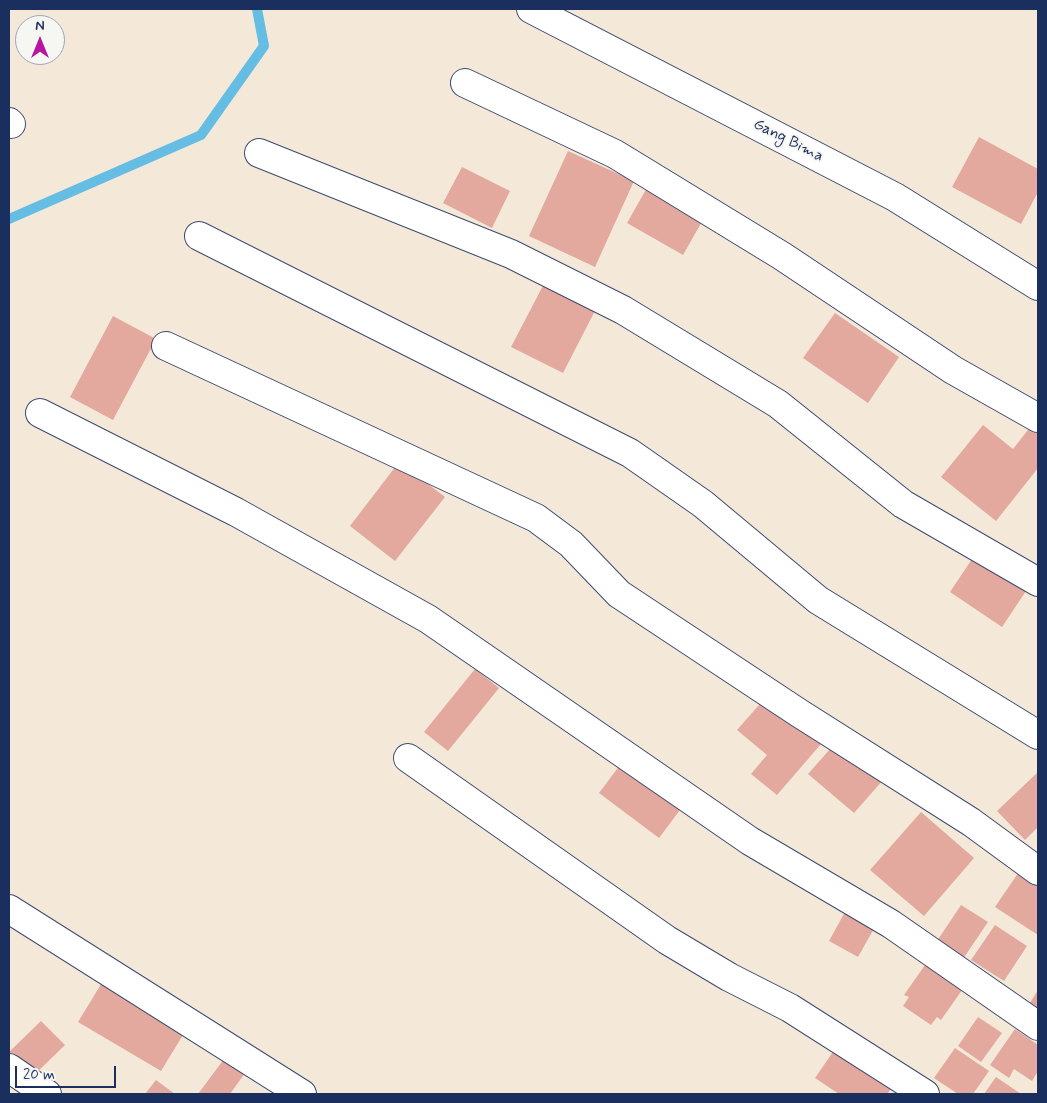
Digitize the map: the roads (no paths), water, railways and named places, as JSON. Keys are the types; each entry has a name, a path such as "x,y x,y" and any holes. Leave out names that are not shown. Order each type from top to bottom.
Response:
{"street":[{"name":"Gang Bima","path":"530,9 896,197 1038,286"},
{"path":"465,82 615,154 782,256 953,370 1038,418"},
{"path":"259,153 511,254 623,310 778,404 903,504 1038,582"},
{"path":"199,236 630,453 704,504 818,600 1038,735"},
{"path":"166,346 536,518 571,544 619,594 799,713 971,822 1038,871"},
{"path":"40,413 236,512 428,619 750,841 891,924 1038,1026"},
{"path":"408,758 667,940 729,977 790,1008 925,1094"},
{"path":"9,909 302,1094"},
{"path":"9,1068 47,1094"}],"waterway":[{"path":"9,219 201,135 264,46 257,9"}]}
